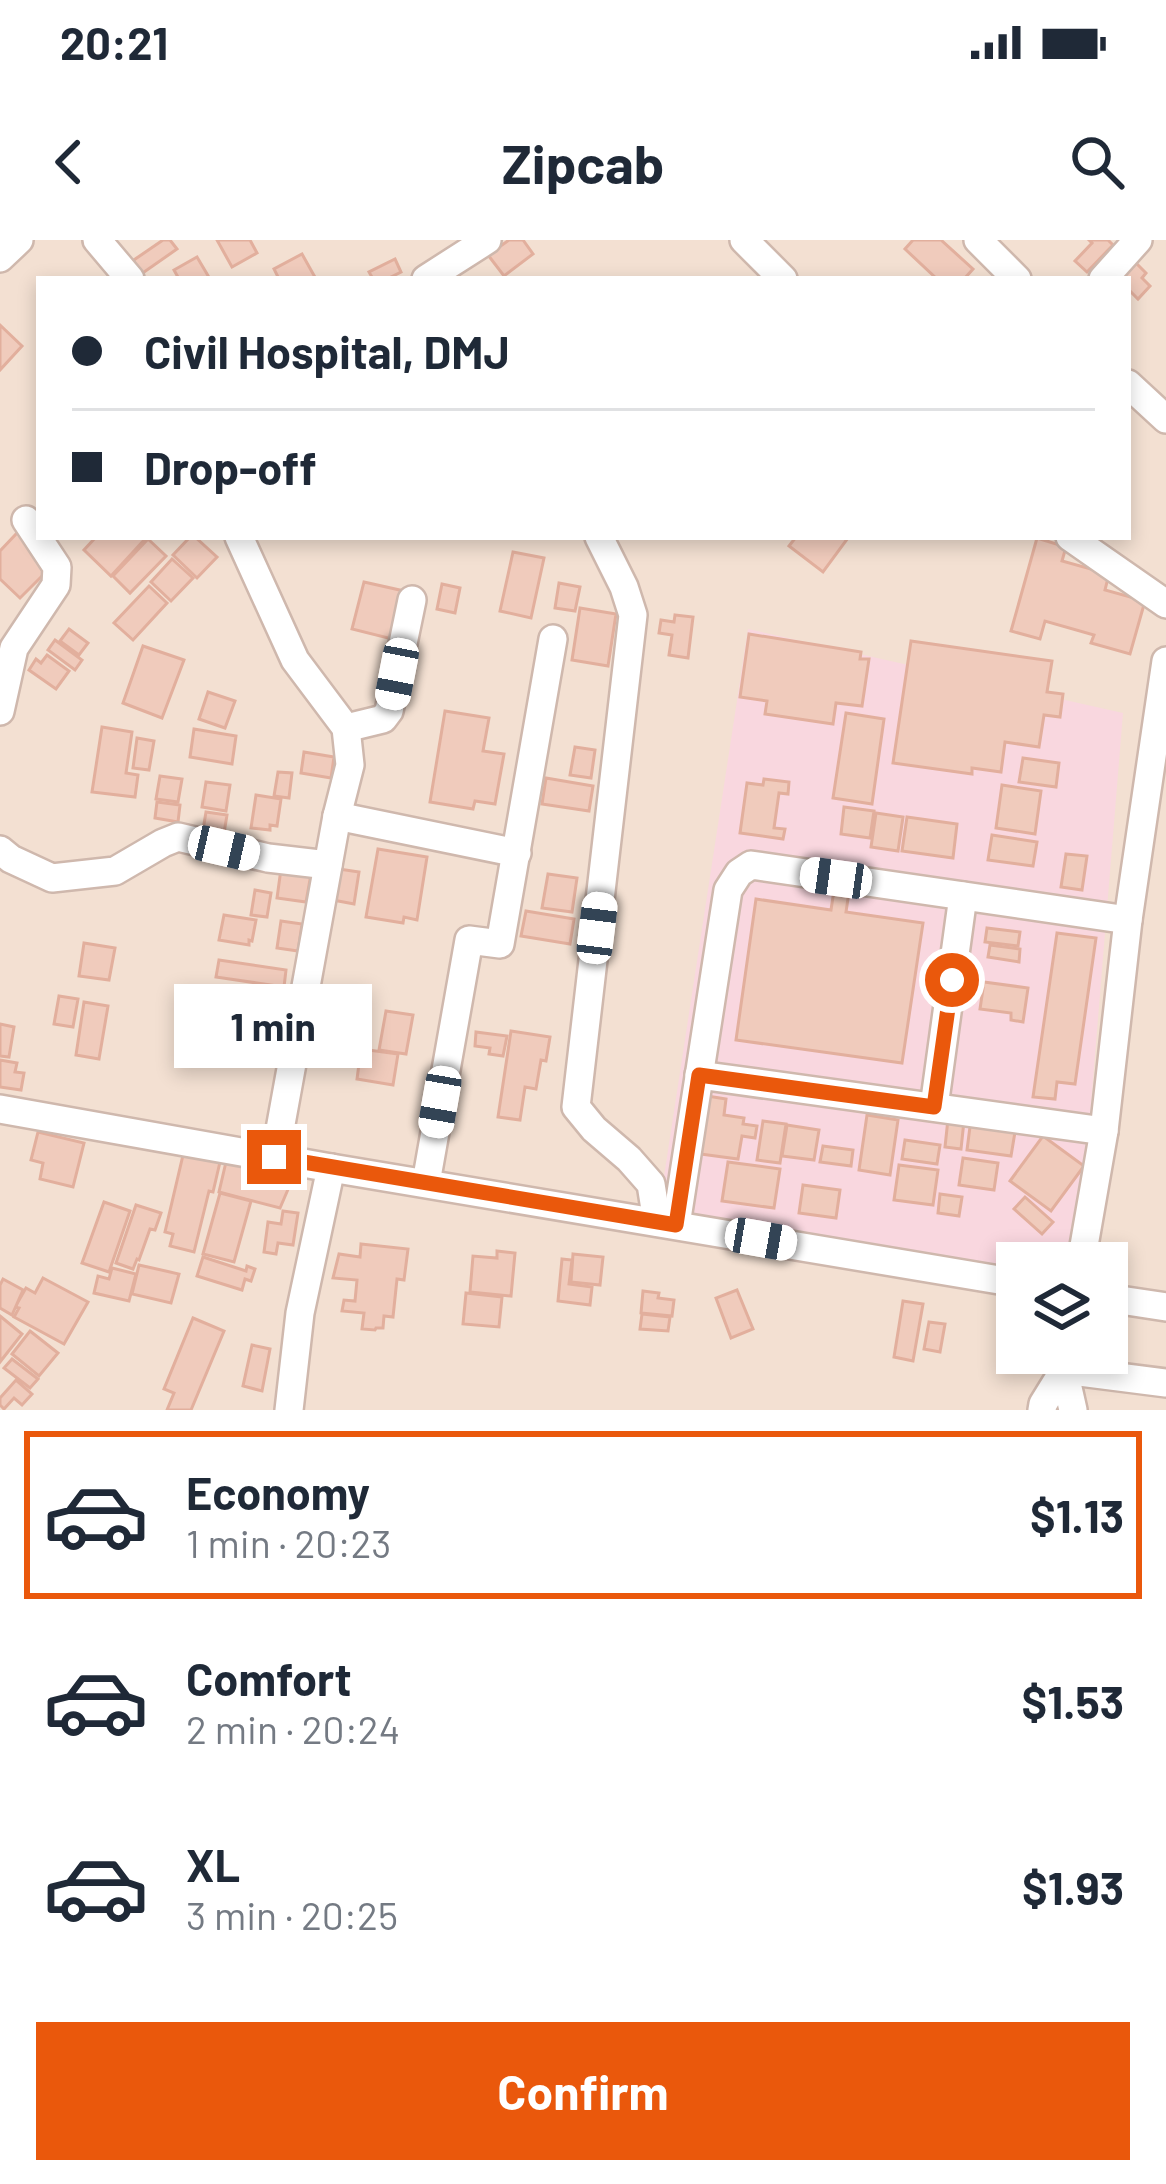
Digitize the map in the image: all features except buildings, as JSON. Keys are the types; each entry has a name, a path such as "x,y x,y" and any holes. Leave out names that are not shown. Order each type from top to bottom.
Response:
{"street":[{"path":"0,258 20,240"},
{"path":"97,240 127,276"},
{"path":"431,276 487,240"},
{"path":"744,240 781,276"},
{"path":"978,240 1015,276"},
{"path":"1106,276 1138,240"},
{"path":"1131,387 1166,418"},
{"path":"26,520 36,535"},
{"path":"0,711 14,648 56,585 57,567 39,540"},
{"path":"239,540 295,660 346,728 350,765 274,1157"},
{"path":"600,540 633,615 576,1107 651,1184 666,1223"},
{"path":"1074,540 1166,604"},
{"path":"346,728 383,719 389,711 412,600"},
{"path":"426,1183 469,940 500,944 553,639"},
{"path":"1085,1242 1104,1131 1128,920 1166,661"},
{"path":"337,816 517,853"},
{"path":"0,850 52,878 115,871 178,837 268,858 328,865"},
{"path":"666,1223 699,1075 728,890 739,873 752,865 1128,920"},
{"path":"934,1107 963,896"},
{"path":"699,1075 1104,1131"},
{"path":"0,1109 996,1278"},
{"path":"289,1410 300,1313 331,1168"},
{"path":"1128,1301 1166,1306"},
{"path":"1042,1410 1060,1374"},
{"path":"1068,1374 1073,1410"},
{"path":"1125,1374 1166,1383"}],"shaded area":[{"path":"0,240 1166,240 1166,1410 0,1410"},
{"path":"748,629 1123,713 1080,1242 996,1242 996,1279 657,1222"}],"route":[{"path":"274,1157 676,1225 699,1075 934,1107 952,980"}]}
